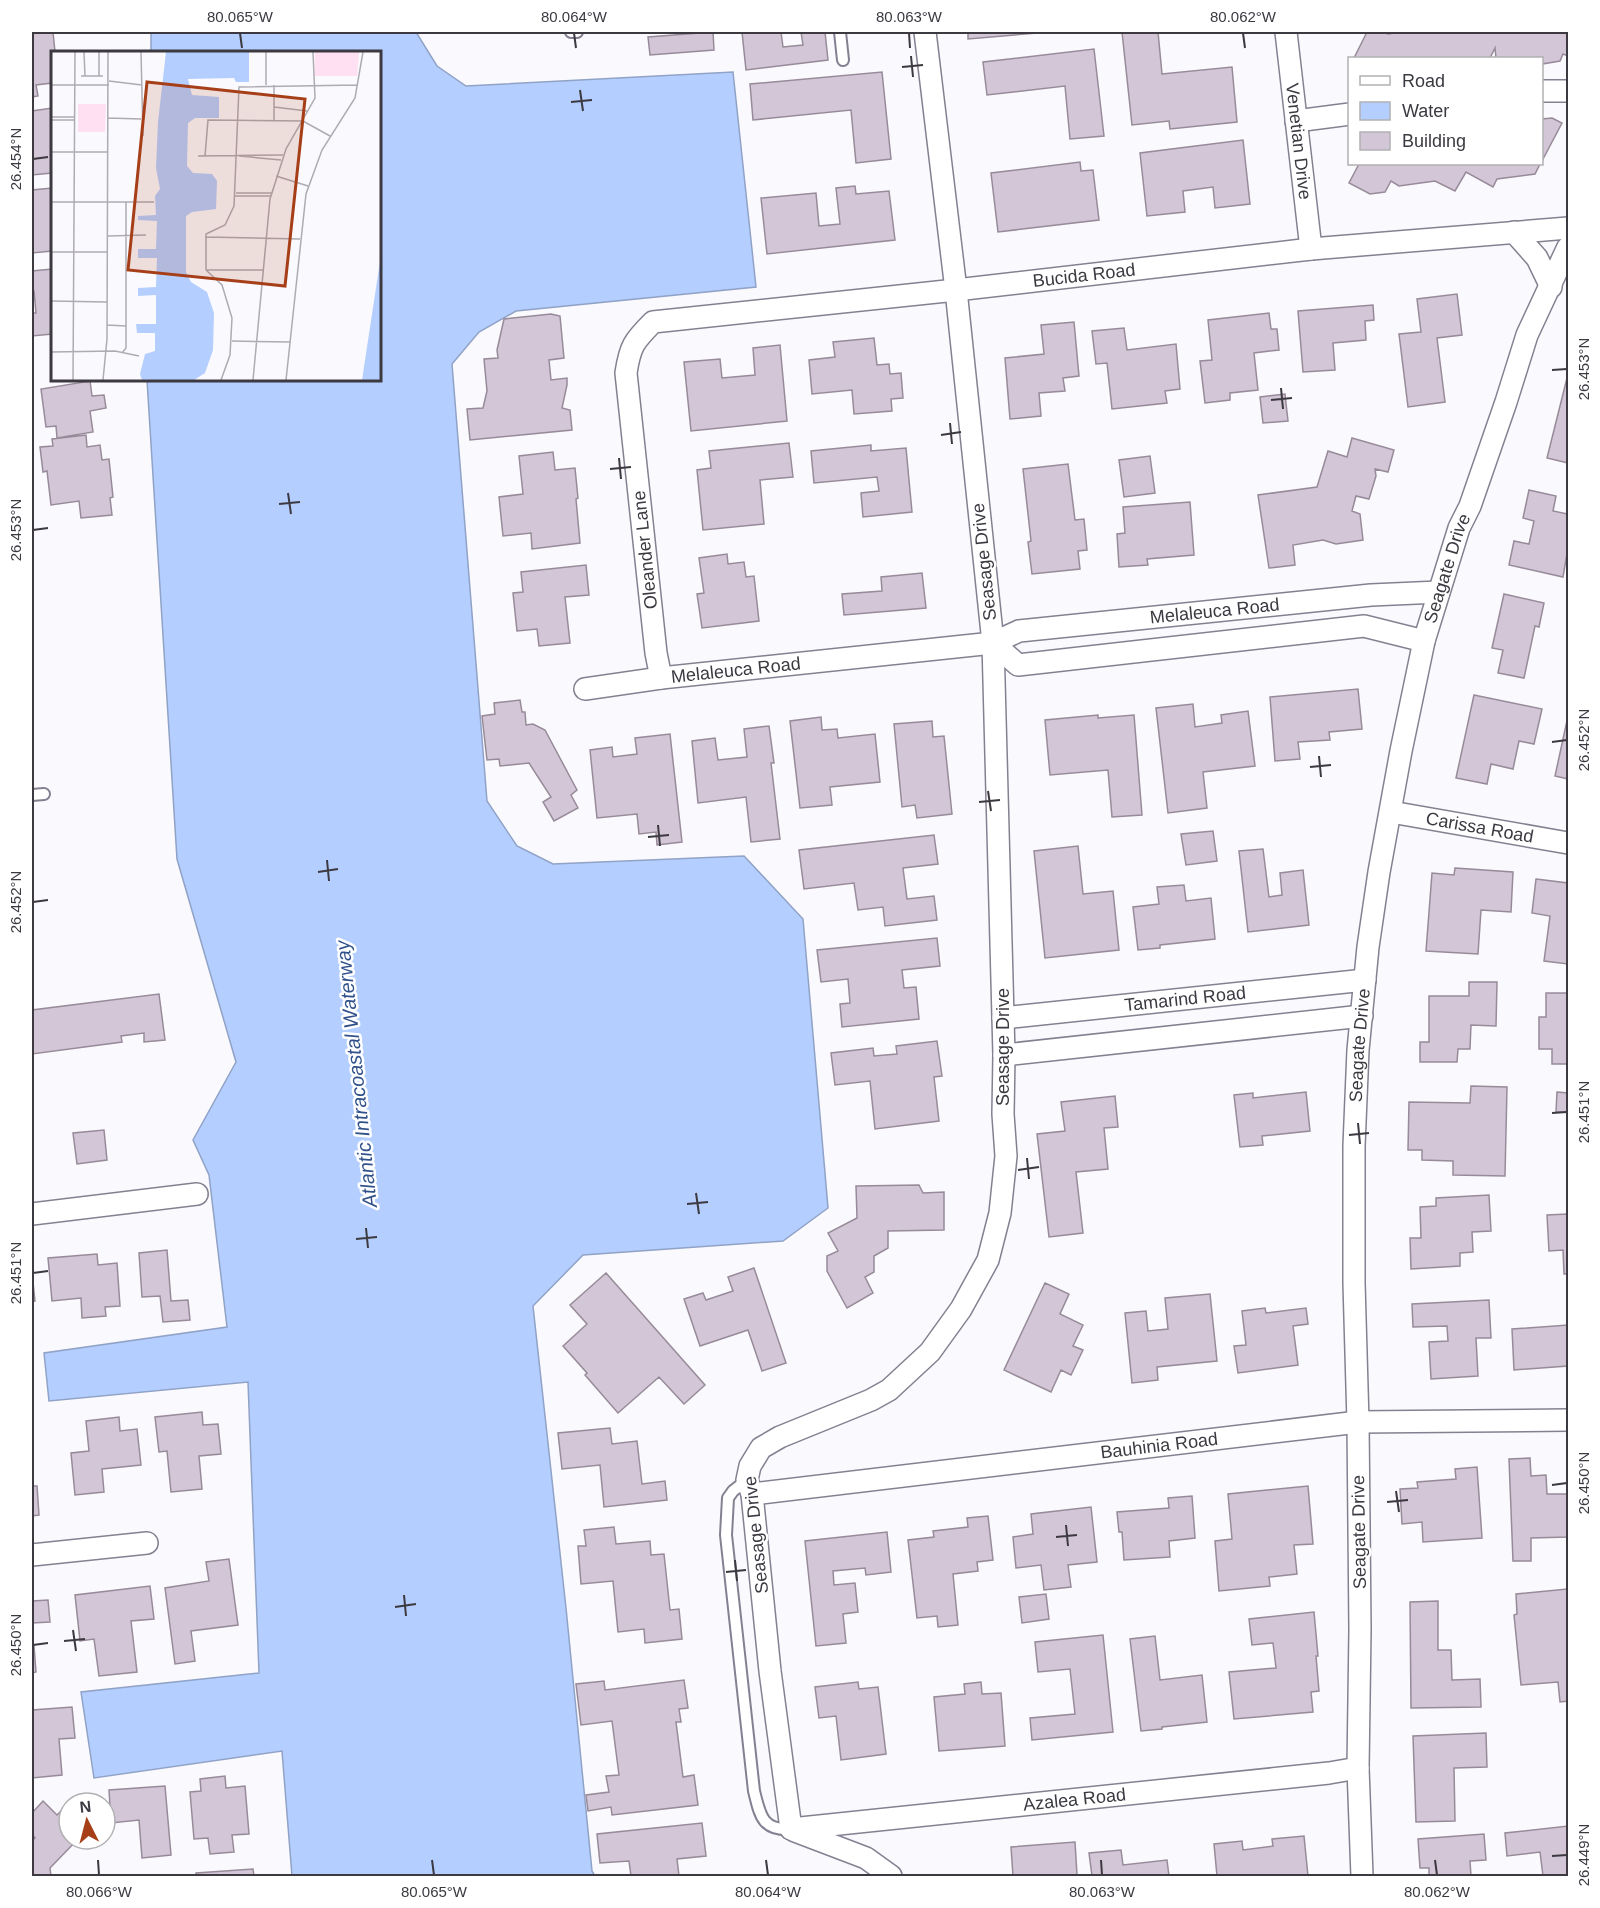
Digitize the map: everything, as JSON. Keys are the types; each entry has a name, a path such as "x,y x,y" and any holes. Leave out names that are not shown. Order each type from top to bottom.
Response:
{"street":[{"name":"Seasage Drive","path":"791,1829 770,1671 750,1487 750,1466 761,1448 780,1437 871,1400 889,1390 930,1352 961,1309 988,1260 1000,1213 1006,1155 1003,1113 1004,1055 993,643 956,290 925,32"},
{"name":"Venetian Drive","path":"1286,32 1311,249"},
{"path":"1543,92 1569,91"},
{"path":"1296,121 1348,114"},
{"name":"Bucida Road","path":"653,322 1311,249 1569,228"},
{"path":"1514,232 1537,258 1551,286"},
{"name":"Seagate Drive","path":"1362,1876 1358,1768 1360,1630 1354,1146 1365,980 1379,872 1424,641 1459,528 1470,506 1492,444 1527,335 1569,247"},
{"name":"Oleander Lane","path":"653,322 638,338 629,353 626,373 656,653 661,678"},
{"name":"Melaleuca Road","path":"585,688 993,643 1019,631 1371,595 1439,592"},
{"name":"Melaleuca Road","path":"993,643 1018,665 1364,626 1424,641"},
{"name":"Carissa Road","path":"1391,812 1569,843"},
{"name":"Tamarind Road","path":"1003,1018 1365,980"},
{"name":"Tamarind Road","path":"1004,1055 1362,1016"},
{"path":"32,1214 197,1194"},
{"name":"Bauhinia Road","path":"750,1487 1358,1422 1569,1420"},
{"path":"32,1555 147,1543"},
{"name":"Azalea Road","path":"791,1829 1329,1773 1358,1768"},
{"path":"791,1829 866,1858 891,1876"}],"lane":[{"path":"571,32 577,32"},
{"path":"840,32 843,60"},
{"path":"32,795 44,794"},
{"path":"750,1487 733,1491 728,1498 726,1534 754,1791 763,1820 778,1830 791,1829"}],"water":[{"name":"Atlantic Intracoastal Waterway","path":"151,32 416,32 437,66 466,86 733,72 756,287 516,311 479,332 452,364 487,801 517,846 553,864 744,856 803,919 828,1208 783,1241 583,1255 533,1306 592,1871 595,1876 292,1876 282,1751 94,1778 81,1692 259,1673 248,1382 49,1401 44,1353 227,1327 209,1175 193,1140 236,1062 177,859 147,381 381,381 381,51 151,51"}],"building":[{"path":"53,32 55,51 51,51 51,83 36,85 38,96 32,97 32,33"},
{"path":"713,32 714,50 650,55 648,37"},
{"path":"742,32 781,32 783,47 803,45 801,32 825,32 828,60 746,70"},
{"path":"968,32 1049,32 968,39"},
{"path":"1122,32 1158,32 1162,74 1232,67 1237,122 1170,129 1169,121 1132,125"},
{"path":"1367,32 1388,34 1401,32 1568,32 1568,56 1563,54 1560,61 1543,64 1543,57 1496,57 1495,48 1490,57 1354,57"},
{"path":"1094,49 1104,136 1070,139 1065,86 987,95 983,62"},
{"path":"882,72 891,159 856,163 851,110 753,120 750,84"},
{"path":"51,108 51,173 32,175 32,111"},
{"path":"1552,118 1562,123 1543,159 1543,119"},
{"path":"1243,140 1250,204 1215,208 1213,187 1183,191 1185,212 1147,216 1140,153"},
{"path":"1080,162 1081,171 1093,170 1099,220 998,232 991,173"},
{"path":"1358,165 1540,165 1535,174 1497,179 1493,187 1466,172 1455,191 1435,181 1399,186 1391,181 1385,192 1370,194 1349,183"},
{"path":"855,186 856,194 889,191 895,240 767,254 761,198 816,193 819,226 840,224 836,188"},
{"path":"51,188 51,251 32,253 32,190"},
{"path":"51,269 51,334 32,336 32,313 36,313 34,291 32,291 32,271"},
{"path":"1457,294 1462,335 1437,338 1445,402 1408,407 1399,334 1421,332 1417,299"},
{"path":"1373,305 1374,320 1365,321 1366,340 1333,343 1335,370 1303,372 1298,311"},
{"path":"1269,313 1271,329 1277,329 1279,350 1254,353 1258,390 1230,393 1230,400 1205,403 1200,361 1212,360 1208,320"},
{"path":"551,314 560,316 564,358 549,360 551,380 567,378 562,408 570,410 572,430 470,440 467,409 483,408 487,391 484,359 498,358 497,350 504,319"},
{"path":"1074,322 1079,376 1063,378 1065,391 1039,393 1041,416 1010,419 1005,358 1044,354 1041,325"},
{"path":"1124,328 1127,350 1176,344 1180,389 1165,391 1167,403 1112,409 1107,363 1096,364 1092,331"},
{"path":"874,338 877,365 889,364 890,374 901,373 903,398 891,399 892,411 854,414 852,390 812,394 809,360 835,357 833,342"},
{"path":"780,345 787,421 691,431 684,362 720,359 722,378 755,375 753,348"},
{"path":"1568,374 1568,463 1547,458"},
{"path":"90,381 92,396 104,395 106,408 90,411 93,432 57,438 56,426 46,427 41,389"},
{"path":"1285,394 1288,421 1263,423 1260,397"},
{"path":"86,435 87,447 100,445 102,460 109,459 113,497 110,498 112,515 81,518 79,501 51,505 47,471 43,472 40,447 53,446 52,439"},
{"path":"1352,438 1394,450 1388,472 1375,469 1376,476 1369,499 1356,496 1352,511 1360,514 1363,540 1336,544 1323,540 1293,545 1295,565 1269,568 1258,495 1317,487 1328,451 1347,457"},
{"path":"789,443 793,477 760,480 764,524 703,530 697,470 711,468 709,451"},
{"path":"871,445 871,451 906,448 912,512 863,517 861,493 879,491 877,477 814,483 811,451"},
{"path":"553,452 555,470 575,468 580,543 532,549 531,533 503,536 499,497 523,494 519,456"},
{"path":"1150,456 1155,493 1124,497 1119,460"},
{"path":"1068,464 1075,520 1084,519 1087,550 1078,551 1080,569 1032,574 1028,542 1031,541 1023,469"},
{"path":"1529,490 1556,496 1553,511 1568,514 1568,548 1563,577 1509,565 1514,541 1529,544 1534,521 1523,518"},
{"path":"1190,502 1194,555 1147,559 1148,565 1119,567 1117,534 1125,533 1123,507"},
{"path":"727,554 728,564 744,562 746,577 754,576 759,621 702,628 697,594 704,593 699,558"},
{"path":"586,565 589,595 565,597 570,643 539,646 537,629 517,631 513,593 523,592 521,572"},
{"path":"922,573 926,608 844,615 842,594 882,591 881,577"},
{"path":"1504,594 1544,603 1539,627 1535,626 1524,678 1498,673 1503,650 1492,648"},
{"path":"1358,689 1362,729 1329,732 1330,740 1298,742 1300,759 1275,761 1270,697"},
{"path":"1474,695 1542,709 1534,744 1519,741 1513,769 1491,764 1487,784 1456,778"},
{"path":"520,700 522,712 525,712 526,725 533,724 545,730 577,790 571,795 578,808 554,821 543,802 551,797 529,763 500,766 499,759 487,760 482,716 495,714 494,703"},
{"path":"1193,704 1195,727 1222,723 1221,715 1248,711 1255,766 1203,772 1207,808 1168,813 1156,708"},
{"path":"1098,715 1098,718 1134,715 1142,815 1112,817 1108,770 1050,775 1045,720"},
{"path":"1568,716 1568,779 1555,776"},
{"path":"821,717 822,730 837,729 838,738 875,734 880,782 830,787 832,805 800,808 790,721"},
{"path":"932,721 933,737 944,736 952,814 917,818 915,805 902,807 894,724"},
{"path":"769,726 780,839 751,842 746,797 698,803 692,741 715,738 718,760 747,757 744,729"},
{"path":"670,734 682,842 657,845 656,832 639,834 637,814 597,818 590,750 612,747 613,757 637,754 635,738"},
{"path":"1213,831 1217,861 1186,865 1181,834"},
{"path":"934,835 938,864 903,868 907,899 934,896 937,920 885,926 883,907 858,910 854,883 804,889 799,850"},
{"path":"1078,846 1083,894 1113,891 1119,950 1045,958 1034,851"},
{"path":"1263,849 1269,897 1282,895 1280,873 1303,870 1309,925 1248,932 1239,851"},
{"path":"1455,868 1513,872 1511,912 1481,910 1478,954 1426,951 1432,873 1454,875"},
{"path":"1536,879 1568,883 1568,964 1544,961 1550,916 1532,913"},
{"path":"1184,885 1186,901 1211,898 1215,939 1160,945 1160,948 1138,950 1133,907 1159,904 1157,887"},
{"path":"937,938 940,966 902,970 904,988 916,987 919,1019 842,1027 840,1004 850,1003 848,979 821,982 817,950"},
{"path":"1469,982 1497,982 1496,1026 1471,1025 1470,1049 1458,1049 1457,1062 1420,1062 1420,1042 1429,1042 1429,996 1469,996"},
{"path":"1546,993 1568,993 1568,1064 1552,1064 1552,1049 1539,1049 1539,1017 1546,1017"},
{"path":"159,994 165,1040 144,1042 144,1033 121,1036 122,1042 32,1054 32,1010"},
{"path":"937,1041 942,1076 934,1077 939,1121 875,1129 870,1081 835,1085 831,1053 873,1048 874,1056 897,1054 896,1046"},
{"path":"1471,1086 1507,1087 1505,1176 1453,1175 1453,1161 1422,1160 1422,1150 1408,1150 1409,1102 1470,1103"},
{"path":"1306,1092 1310,1131 1262,1136 1263,1145 1240,1147 1234,1095 1253,1093 1253,1098"},
{"path":"1557,1092 1568,1093 1568,1112 1556,1112"},
{"path":"1115,1096 1118,1127 1104,1128 1108,1169 1076,1172 1083,1233 1049,1237 1037,1134 1065,1131 1061,1102"},
{"path":"104,1130 107,1160 77,1164 73,1133"},
{"path":"919,1185 923,1193 944,1192 944,1230 888,1231 888,1248 874,1256 874,1272 865,1277 873,1293 847,1308 827,1271 827,1256 838,1251 828,1233 857,1218 856,1186"},
{"path":"1489,1195 1491,1231 1472,1232 1473,1252 1460,1253 1460,1266 1411,1269 1410,1238 1421,1238 1420,1207 1436,1206 1436,1198"},
{"path":"1568,1214 1568,1274 1564,1274 1563,1250 1549,1251 1547,1215"},
{"path":"167,1250 171,1301 188,1300 190,1320 163,1322 160,1296 142,1297 139,1253"},
{"path":"97,1254 98,1265 117,1263 120,1306 105,1307 106,1316 82,1318 81,1298 52,1301 48,1258"},
{"path":"754,1268 786,1363 762,1371 748,1330 700,1346 684,1299 703,1293 706,1300 733,1291 728,1277"},
{"path":"32,1273 35,1301 32,1302"},
{"path":"606,1273 705,1385 684,1404 659,1377 618,1413 563,1346 587,1324 570,1305"},
{"path":"1045,1283 1069,1294 1060,1314 1083,1325 1073,1346 1083,1350 1071,1375 1061,1370 1051,1392 1004,1370"},
{"path":"1210,1294 1217,1361 1157,1367 1158,1380 1132,1383 1125,1313 1146,1311 1148,1331 1168,1329 1165,1298"},
{"path":"1489,1300 1491,1338 1476,1338 1478,1376 1431,1379 1429,1342 1448,1341 1447,1326 1413,1327 1412,1304"},
{"path":"1265,1308 1266,1313 1306,1308 1308,1324 1293,1326 1298,1365 1238,1373 1234,1346 1246,1345 1242,1311"},
{"path":"1568,1325 1568,1366 1514,1370 1512,1329"},
{"path":"202,1412 203,1425 218,1424 221,1454 199,1456 202,1489 171,1492 167,1451 159,1452 155,1417"},
{"path":"119,1417 120,1431 137,1429 141,1465 102,1469 104,1492 75,1495 71,1453 89,1451 86,1421"},
{"path":"610,1428 612,1444 637,1441 642,1484 665,1481 667,1500 604,1507 600,1465 562,1469 558,1433"},
{"path":"1530,1458 1531,1476 1546,1475 1547,1494 1568,1494 1568,1537 1531,1538 1531,1561 1513,1561 1509,1459"},
{"path":"1477,1467 1482,1538 1423,1542 1422,1522 1402,1524 1400,1489 1418,1488 1417,1482 1456,1479 1455,1469"},
{"path":"32,1486 37,1486 39,1515 32,1516"},
{"path":"1308,1486 1313,1544 1294,1545 1297,1574 1269,1577 1270,1586 1219,1591 1215,1541 1232,1539 1228,1494"},
{"path":"1192,1496 1195,1538 1169,1541 1170,1557 1124,1560 1122,1532 1119,1532 1117,1512 1169,1508 1168,1498"},
{"path":"1091,1507 1097,1562 1068,1565 1071,1587 1044,1590 1041,1565 1016,1568 1013,1537 1033,1534 1031,1514"},
{"path":"988,1516 993,1560 977,1562 978,1571 953,1574 958,1625 938,1627 937,1616 917,1618 908,1540 934,1537 933,1531 968,1527 967,1518"},
{"path":"614,1527 616,1544 650,1541 651,1555 664,1554 670,1610 679,1609 682,1639 645,1643 644,1629 618,1632 613,1581 581,1584 578,1546 586,1546 584,1530"},
{"path":"887,1532 891,1572 866,1575 865,1568 833,1571 834,1585 855,1583 858,1612 843,1614 846,1643 816,1646 805,1541"},
{"path":"229,1559 238,1625 191,1631 195,1661 175,1664 165,1588 209,1581 206,1562"},
{"path":"150,1586 154,1619 131,1621 137,1672 99,1676 94,1639 80,1641 75,1595"},
{"path":"1567,1589 1568,1701 1560,1702 1558,1682 1521,1685 1514,1615 1517,1614 1516,1594"},
{"path":"1046,1594 1049,1619 1022,1623 1019,1597"},
{"path":"48,1600 50,1622 32,1623 32,1601"},
{"path":"1438,1601 1438,1650 1451,1650 1452,1680 1480,1679 1481,1707 1411,1708 1410,1602"},
{"path":"1314,1612 1319,1691 1311,1692 1313,1712 1234,1719 1229,1672 1276,1668 1273,1643 1252,1645 1249,1619"},
{"path":"1103,1635 1113,1732 1032,1740 1030,1718 1075,1714 1070,1669 1038,1672 1035,1642"},
{"path":"1155,1636 1160,1680 1202,1675 1207,1722 1141,1731 1130,1639"},
{"path":"34,1646 36,1672 32,1673 32,1647"},
{"path":"684,1680 688,1708 679,1709 681,1722 676,1722 683,1777 694,1775 698,1805 612,1815 611,1807 588,1811 586,1795 609,1792 606,1776 619,1775 612,1721 581,1725 576,1684 604,1681 605,1690"},
{"path":"858,1682 859,1689 878,1687 886,1754 841,1760 836,1716 819,1718 815,1687"},
{"path":"981,1682 982,1694 1001,1693 1005,1746 939,1751 934,1697 965,1694 964,1684"},
{"path":"72,1707 75,1738 59,1739 62,1775 32,1778 32,1710"},
{"path":"1486,1733 1487,1767 1454,1768 1455,1821 1416,1822 1413,1736"},
{"path":"225,1776 226,1788 245,1786 249,1834 232,1835 234,1852 210,1854 208,1838 194,1839 190,1792 201,1791 200,1779"},
{"path":"165,1786 171,1855 142,1858 139,1820 117,1822 117,1791 109,1790"},
{"path":"43,1801 57,1815 57,1851 66,1851 50,1868 51,1876 32,1876 32,1841 35,1838 32,1834 32,1813"},
{"path":"702,1823 706,1856 677,1859 679,1876 631,1876 629,1861 600,1863 597,1834"},
{"path":"1568,1826 1568,1876 1543,1876 1540,1852 1507,1856 1505,1833"},
{"path":"1484,1834 1486,1860 1470,1861 1471,1876 1429,1876 1429,1868 1420,1868 1418,1839"},
{"path":"1304,1836 1308,1876 1217,1876 1214,1844 1242,1841 1243,1850 1273,1846 1272,1839"},
{"path":"1075,1842 1077,1875 1013,1876 1011,1847"},
{"path":"1121,1850 1123,1865 1167,1860 1169,1876 1092,1876 1089,1853"},
{"path":"253,1869 254,1876 196,1876 196,1873"}]}
